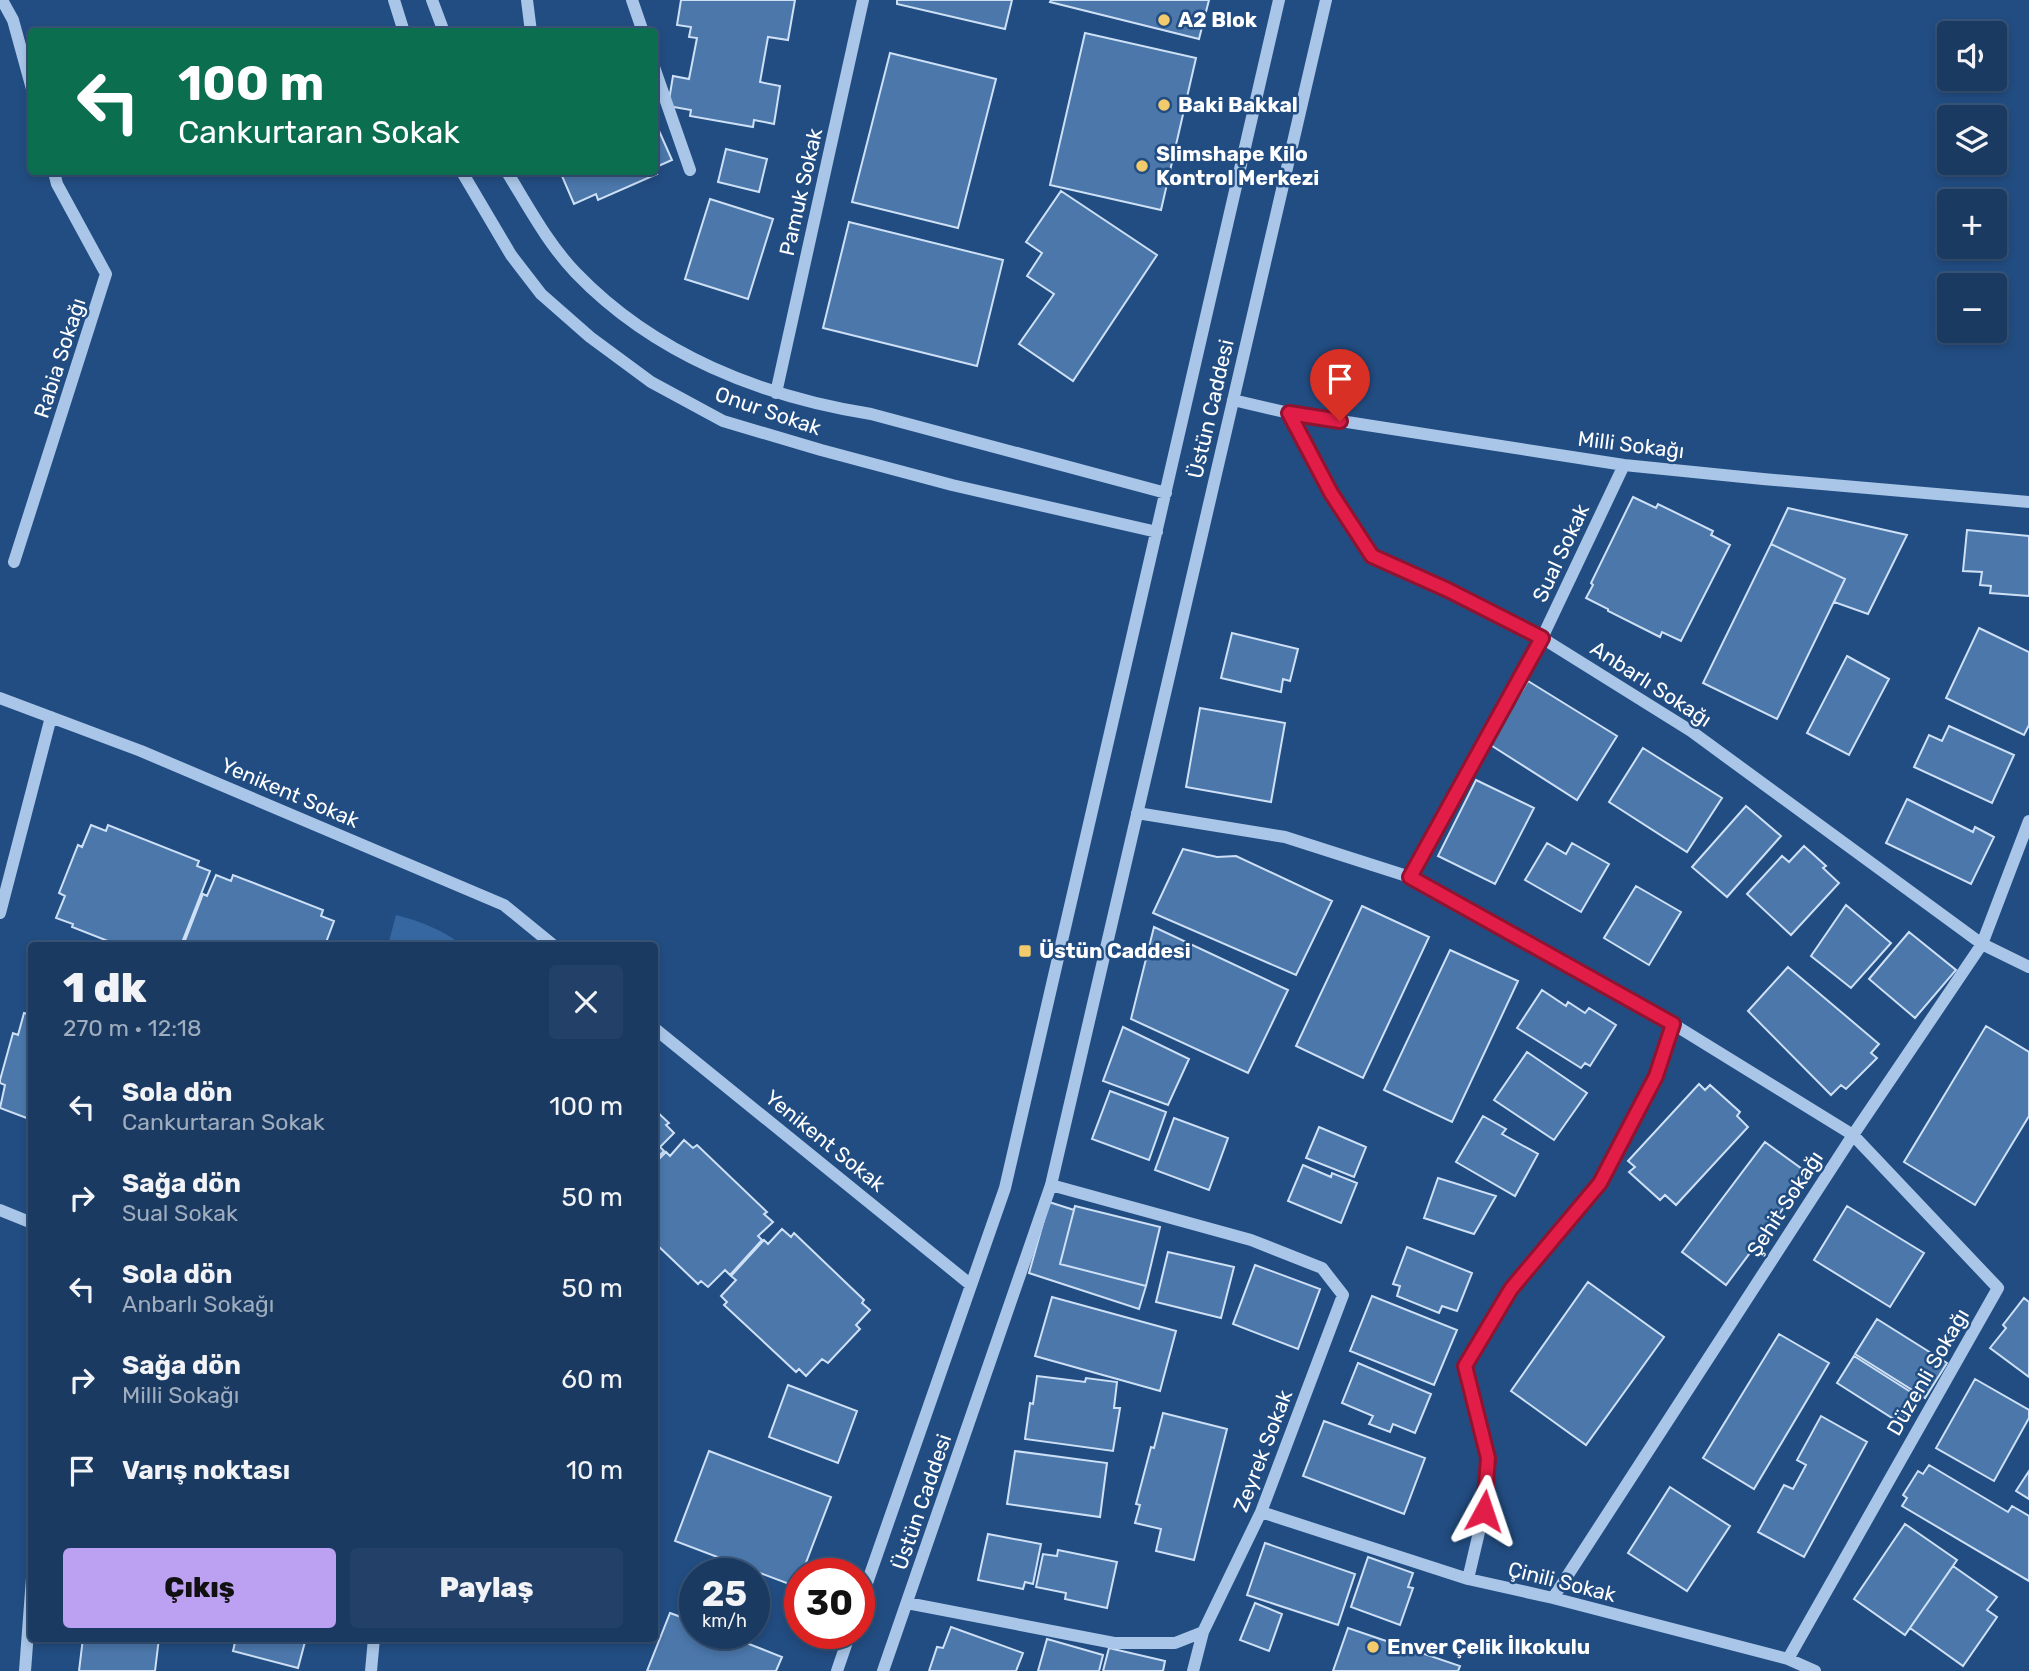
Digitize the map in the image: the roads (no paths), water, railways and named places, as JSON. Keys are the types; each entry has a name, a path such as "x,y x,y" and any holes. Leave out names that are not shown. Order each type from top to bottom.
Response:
{"street":[{"path":"2,0 13,20 28,74"},
{"path":"394,0 403,28"},
{"path":"432,0 442,28"},
{"path":"527,0 530,28"},
{"path":"632,0 642,28"},
{"name":"Pamuk Sokak","path":"776,393 863,0"},
{"name":"Üstün Caddesi","path":"875,1560 1005,1188 1279,0"},
{"name":"Üstün Caddesi","path":"883,1671 1051,1185 1326,0"},
{"path":"658,78 690,170"},
{"name":"Rabia Sokağı","path":"14,562 106,274 57,184 55,175"},
{"name":"Onur Sokak","path":"464,175 511,255 541,293 590,337 651,382 723,421 952,485 1157,533"},
{"name":"Onur Sokak","path":"509,175 547,238 576,273 609,303 670,346 711,368 776,393 826,407 871,414 1166,493"},
{"name":"Milli Sokağı","path":"1233,400 1289,413 1624,465 2029,502"},
{"name":"Anbarlı Sokağı","path":"1289,413 1331,493 1372,556 1448,590 1542,638 1691,731 1982,944 2029,967"},
{"name":"Sual Sokak","path":"1410,877 1542,638 1624,465"},
{"name":"Yenikent Sokak","path":"0,698 141,751 504,905 548,942"},
{"path":"0,913 51,717"},
{"path":"1137,813 1285,838 1410,877 1673,1024 1853,1135"},
{"name":"Şehit Sokağı","path":"1553,1598 1853,1135 1982,944 2029,821"},
{"path":"1468,1579 1484,1511 1488,1458 1465,1366 1511,1289 1600,1183 1656,1076 1673,1024"},
{"name":"Yenikent Sokak","path":"658,1031 971,1285"},
{"name":"Düzenli Sokağı","path":"1788,1659 1998,1288 1853,1135"},
{"name":"Zeyrek Sokak","path":"1051,1185 1251,1240 1322,1268 1343,1295 1261,1513 1203,1632 1194,1671"},
{"path":"0,1210 28,1221"},
{"name":"Çinili Sokak","path":"1261,1513 1468,1579 1553,1598 1788,1659 1815,1671"},
{"path":"907,1603 1114,1643 1175,1643 1203,1632"},
{"path":"25,1671 28,1631"},
{"path":"371,1671 374,1642"},
{"path":"837,1671 845,1649"}],"place":[{"name":"A2 Blok","path":"1164,20"},
{"name":"Baki Bakkal","path":"1164,105"},
{"name":"Slimshape Kilo Kontrol Merkezi","path":"1142,166"},
{"name":"Üstün Caddesi","path":"1025,951"},
{"name":"Enver Çelik İlkokulu","path":"1373,1647"}]}
